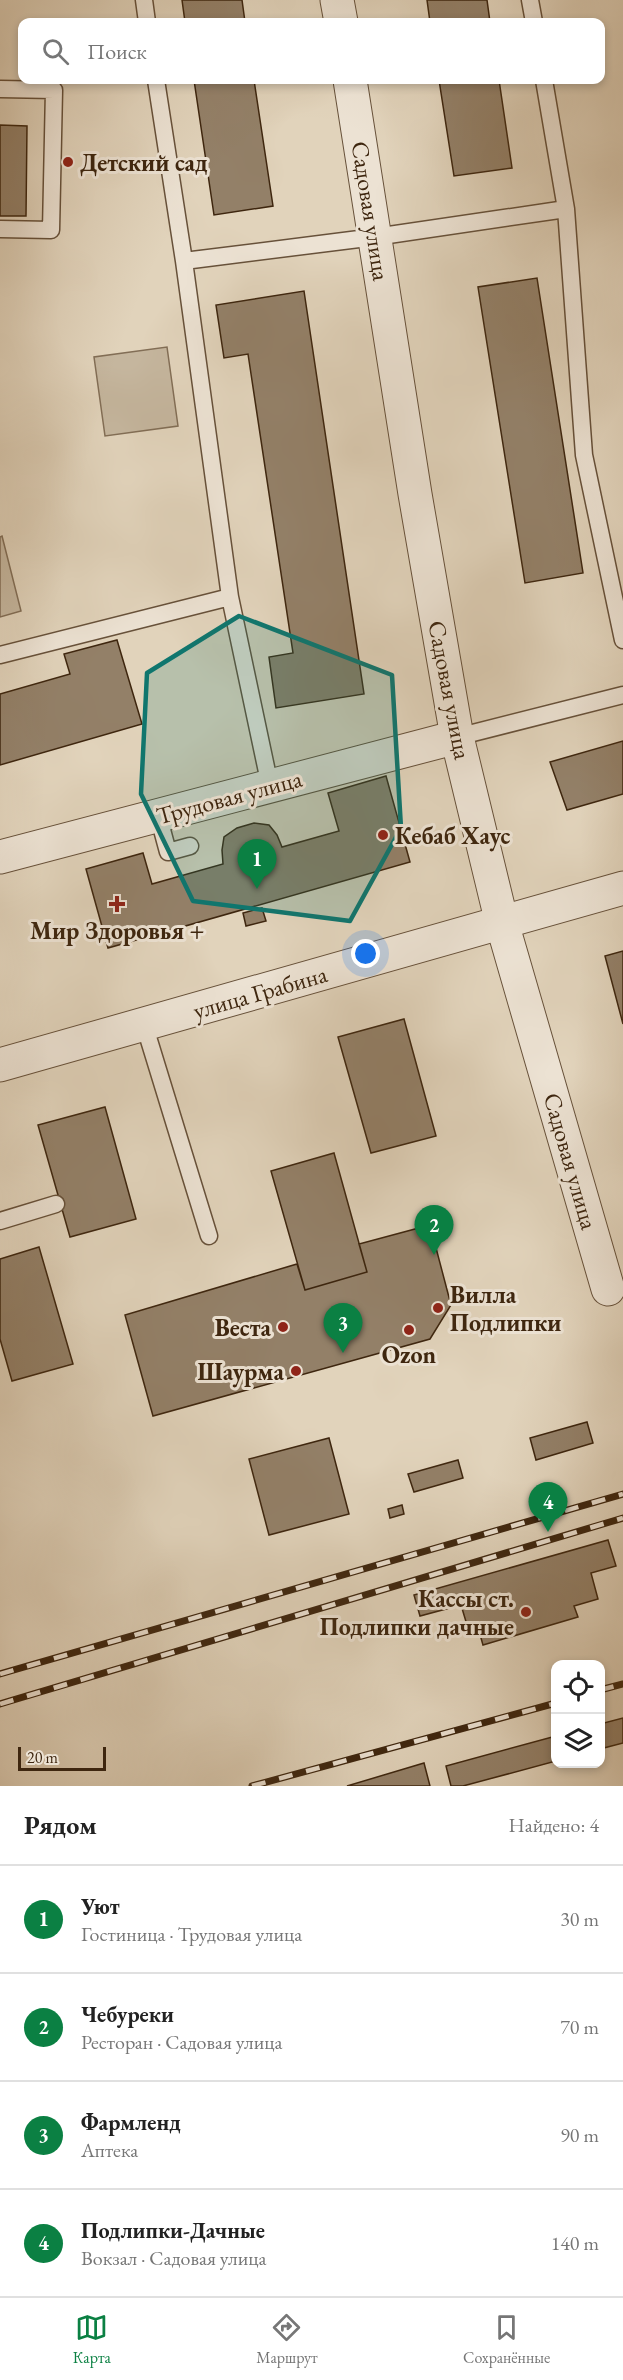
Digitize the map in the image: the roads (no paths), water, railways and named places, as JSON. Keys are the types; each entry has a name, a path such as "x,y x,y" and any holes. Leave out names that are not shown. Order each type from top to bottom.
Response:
{"street":[{"path":"337,0 340,18"},
{"name":"Садовая улица","path":"351,84 413,483 458,737 502,923 615,1287"},
{"name":"Трудовая улица","path":"0,857 458,737"},
{"name":"улица Грабина","path":"0,1065 623,888"}],"lane":[{"path":"144,0 146,18"},
{"path":"530,0 533,18"},
{"path":"157,84 184,261 230,597 270,786"},
{"path":"545,84 566,209 584,455 623,640"},
{"path":"0,89 54,90 51,230 0,229"},
{"path":"184,261 375,237 566,209"},
{"path":"0,655 230,597"},
{"path":"458,737 623,695"},
{"path":"158,815 168,852 190,846"},
{"path":"144,1024 209,1236"},
{"path":"0,1221 56,1204"}],"railway":[{"path":"0,1674 623,1494"},
{"path":"0,1704 623,1518"},
{"path":"605,1689 623,1684"},
{"path":"252,1786 551,1704"}],"place":[{"name":"Детский сад","path":"68,162"},
{"name":"Кебаб Хаус","path":"383,835"},
{"name":"Уют","path":"257,889"},
{"name":"Мир Здоровья +","path":"117,904"},
{"name":"Чебуреки","path":"434,1255"},
{"name":"Вилла Подлипки","path":"438,1308"},
{"name":"Веста","path":"283,1327"},
{"name":"Ozon","path":"409,1330"},
{"name":"Фармленд","path":"343,1353"},
{"name":"Шаурма","path":"296,1371"},
{"name":"Подлипки-Дачные","path":"548,1532"},
{"name":"Кассы ст. Подлипки дачные","path":"526,1612"}]}
